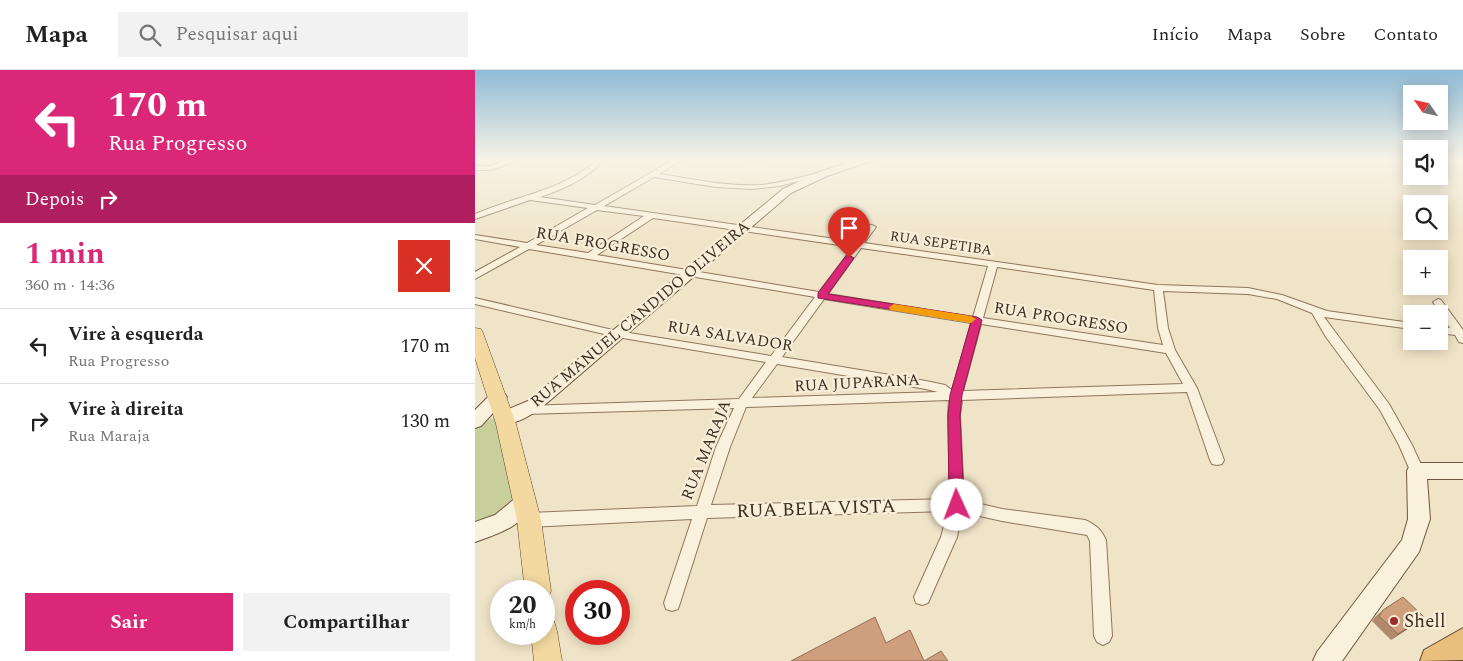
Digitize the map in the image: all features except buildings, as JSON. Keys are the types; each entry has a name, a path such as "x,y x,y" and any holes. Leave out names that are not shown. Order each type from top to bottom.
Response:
{"highway":[{"path":"1435,661 1463,642"}],"main road":[{"name":"RUA MANUEL CANDIDO OLIVEIRA","path":"505,421 525,410 787,191 794,188"},
{"path":"475,333 505,421 528,520 536,580"},
{"path":"475,421 498,397"},
{"path":"475,425 492,420 505,421"},
{"path":"1326,661 1411,544 1419,519 1417,471 1463,471"},
{"path":"475,532 507,520 515,514 528,520"},
{"path":"546,645 548,661"}],"street":[{"path":"475,217 506,204 532,198 560,188"},
{"path":"475,276 597,208 630,188"},
{"name":"RUA SEPETIBA","path":"532,198 1158,288 1256,292 1279,297 1316,311 1337,316 1403,325"},
{"path":"475,210 486,211"},
{"path":"590,256 650,216"},
{"name":"RUA MARAJA","path":"672,603 723,448 741,404 872,227"},
{"name":"RUA PROGRESSO","path":"475,237 822,296 1170,350"},
{"path":"922,597 949,537 957,505 953,395 993,264"},
{"path":"1158,288 1159,308 1170,350 1191,388 1217,460"},
{"name":"RUA SALVADOR","path":"475,301 617,334 931,386 941,388 953,395"},
{"path":"1439,302 1461,335"},
{"path":"1316,311 1324,327 1381,401 1409,452 1417,471"},
{"path":"1448,332 1461,335"},
{"name":"RUA JUPARANA","path":"525,410 1191,388"},
{"name":"RUA BELA VISTA","path":"528,520 701,512 957,505 1002,515 1076,525 1092,530 1098,540 1103,636"}],"green space":[{"path":"496,417 515,510 475,523 475,427"}],"slow traffic":[{"path":"894,307 971,319"}],"place":[{"name":"Shell","path":"1394,621"}],"route":[{"path":"849,258 822,296 977,320 970,339 956,395 954,416 957,505"}]}
